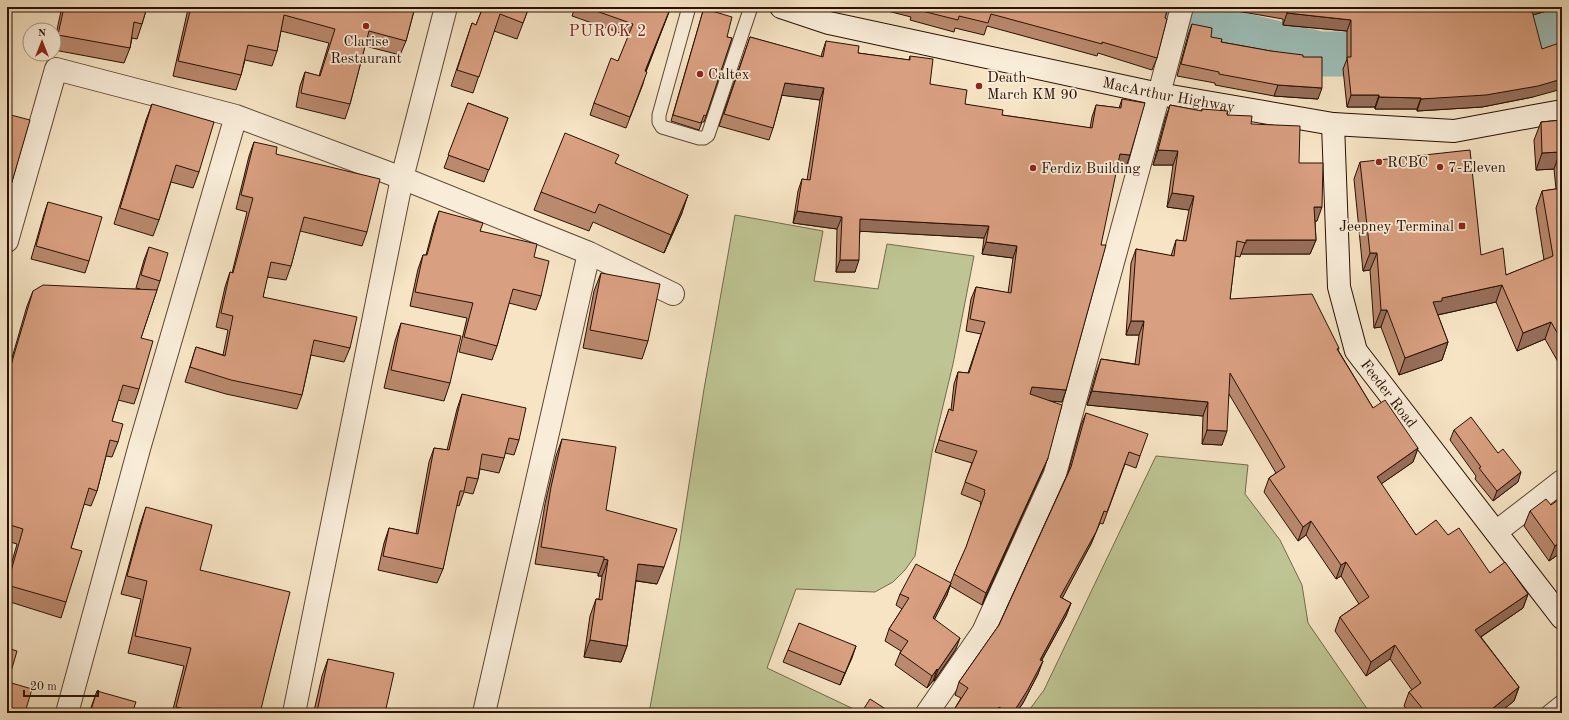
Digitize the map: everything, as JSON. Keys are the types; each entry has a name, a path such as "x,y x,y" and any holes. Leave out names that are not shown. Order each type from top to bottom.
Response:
{"street":[{"path":"294,713 402,178 446,7"},
{"name":"MacArthur Highway","path":"781,7 829,23 1159,94 1333,124 1454,131 1562,111"},
{"path":"927,713 983,632 1055,474 1179,16"},
{"path":"7,241 56,69 236,116 402,178 589,253 673,294"},
{"path":"67,713 140,445 236,116"},
{"name":"Feeder Road","path":"1333,124 1339,287 1356,351 1562,618"},
{"path":"484,713 589,253"},
{"path":"1496,532 1562,481"}],"lane":[{"path":"689,7 659,115 659,122 662,127 699,138 704,138 708,135 751,7"},
{"path":"1547,713 1562,701"}],"green space":[{"path":"735,215 823,231 814,281 878,289 887,244 974,256 953,364 932,452 915,556 905,570 893,582 875,592 796,589 767,668 860,712 859,713 649,713 678,554 704,389"},
{"path":"1156,456 1248,465 1245,494 1280,540 1302,585 1308,623 1370,713 1027,713 1044,690"}],"building":[{"path":"64,7 147,7 142,24 134,22 130,48 62,36 62,22 61,22"},
{"path":"191,7 415,7 406,41 369,31 350,104 301,93 305,72 320,76 335,29 284,15 277,51 248,45 241,75 178,61"},
{"path":"483,7 529,7 523,23 500,14 479,77 457,70 472,23 476,25"},
{"path":"585,7 666,7 670,9 645,71 647,72 630,117 594,103 611,58 618,61 633,24"},
{"path":"915,7 1168,7 1165,18 1167,19 1157,58 1102,42 1102,44 991,14 988,23 959,16 958,20 914,9"},
{"path":"1288,7 1531,7 1542,49 1562,42 1562,79 1538,86 1486,95 1421,99 1379,97 1379,95 1351,95 1347,57 1351,57 1351,20 1287,13"},
{"name":"Caltex","path":"703,11 712,11 732,17 727,37 732,38 706,116 704,115 701,123 673,115"},
{"path":"1192,24 1212,28 1211,37 1222,39 1221,42 1303,55 1303,57 1322,57 1322,88 1278,85 1219,74 1219,72 1181,64"},
{"path":"750,37 823,57 826,41 859,46 858,53 910,60 910,56 933,59 930,84 967,90 965,104 1003,110 1002,115 1092,128 1096,105 1121,108 1122,99 1145,103 1130,155 1120,154 1101,245 1106,245 1066,390 1032,387 1030,394 1062,405 1048,458 986,593 954,574 966,547 985,493 985,490 965,482 977,451 939,440 949,409 953,411 958,372 969,373 985,322 970,319 976,287 1011,293 1017,246 986,242 989,226 860,219 859,260 840,260 842,217 797,211 802,179 810,180 824,88 785,83 773,128 724,114"},
{"path":"468,103 508,118 489,170 448,155"},
{"path":"152,104 214,122 199,172 176,165 159,220 120,208"},
{"path":"1170,105 1202,111 1202,109 1228,111 1227,115 1252,116 1251,124 1300,126 1299,163 1323,163 1322,207 1314,207 1316,240 1246,240 1246,243 1237,241 1230,299 1312,294 1339,348 1337,349 1373,408 1385,400 1418,448 1377,477 1416,535 1436,520 1448,535 1459,528 1490,573 1505,562 1528,594 1475,630 1519,687 1487,713 1414,713 1422,708 1409,692 1421,683 1395,645 1371,662 1340,617 1369,597 1346,562 1341,565 1311,521 1303,527 1269,478 1285,467 1230,373 1227,431 1207,430 1208,402 1092,391 1101,359 1139,365 1144,321 1131,321 1136,249 1174,256 1176,240 1186,241 1194,196 1172,193 1178,151 1158,150"},
{"path":"7,114 30,120 12,182 8,181 7,184"},
{"path":"1562,120 1562,171 1560,152 1542,153 1541,122"},
{"path":"565,133 619,155 615,163 688,195 671,235 599,204 595,213 541,192"},
{"path":"254,142 277,147 276,154 380,179 367,232 304,217 291,266 271,262 263,297 357,317 350,348 314,340 302,395 231,380 190,367 196,347 225,356 233,316 221,313 230,272 233,273 253,198 241,195"},
{"path":"1470,150 1481,255 1503,248 1506,275 1553,256 1542,191 1562,188 1562,341 1551,322 1523,333 1502,285 1442,298 1442,301 1433,302 1448,342 1405,358 1387,310 1381,310 1377,253 1370,253 1360,162"},
{"path":"48,202 102,217 89,261 36,246"},
{"path":"439,211 483,223 480,231 537,244 534,257 549,261 541,296 513,289 497,346 464,337 473,303 415,292 423,255 427,255"},
{"path":"149,247 168,253 160,281 141,275"},
{"path":"601,273 660,284 648,341 590,330"},
{"path":"43,285 157,290 141,338 153,341 139,389 123,385 112,421 123,424 118,442 110,440 97,491 89,488 71,548 82,551 66,602 7,585 23,529 7,524 7,383 33,291"},
{"path":"401,323 461,336 450,383 391,370"},
{"path":"462,394 526,408 519,440 509,438 504,458 482,454 478,479 467,477 464,491 460,491 443,569 383,556 389,528 418,534 434,448 449,450"},
{"path":"1086,413 1148,434 1140,456 1129,452 1107,512 1104,511 1096,532 1060,597 1071,603 1040,660 1043,661 1013,713 1008,713 999,707 995,713 952,713 968,688 959,682 999,625 1071,467"},
{"path":"1471,417 1498,453 1503,449 1521,472 1497,491 1479,468 1481,467 1454,430"},
{"path":"562,439 616,447 606,510 677,529 664,567 638,564 627,646 590,640 596,599 602,600 608,560 604,559 604,557 541,547 551,487"},
{"path":"1562,497 1562,541 1555,546 1530,511 1546,499 1551,505"},
{"path":"146,507 212,525 200,570 290,592 260,713 202,713 176,707 191,648 135,636 147,581 127,576"},
{"path":"916,564 951,583 933,618 960,638 938,670 937,669 932,676 900,653 908,641 889,629 909,598 900,594"},
{"path":"799,623 856,646 845,673 788,650"},
{"path":"7,648 17,651 8,682 32,689 26,709 31,710 30,713 7,713"},
{"path":"328,659 394,673 385,713 312,713 313,711 317,712"},
{"path":"97,691 136,702 132,713 90,713"},
{"path":"870,699 892,713 861,713"}],"waterway":[{"path":"1186,7 1217,29 1320,54 1409,54"},
{"path":"1479,54 1490,54 1562,28"}],"place":[{"name":"Clarise Restaurant","path":"366,26"},
{"name":"Caltex","path":"700,74"},
{"name":"Death March KM 90","path":"979,86"},
{"name":"RCBC","path":"1379,162"},
{"name":"7-Eleven","path":"1440,167"},
{"name":"Ferdiz Building","path":"1033,168"},
{"name":"Jeepney Terminal","path":"1462,226"}],"district":[{"name":"PUROK 2","path":"608,30"}]}
